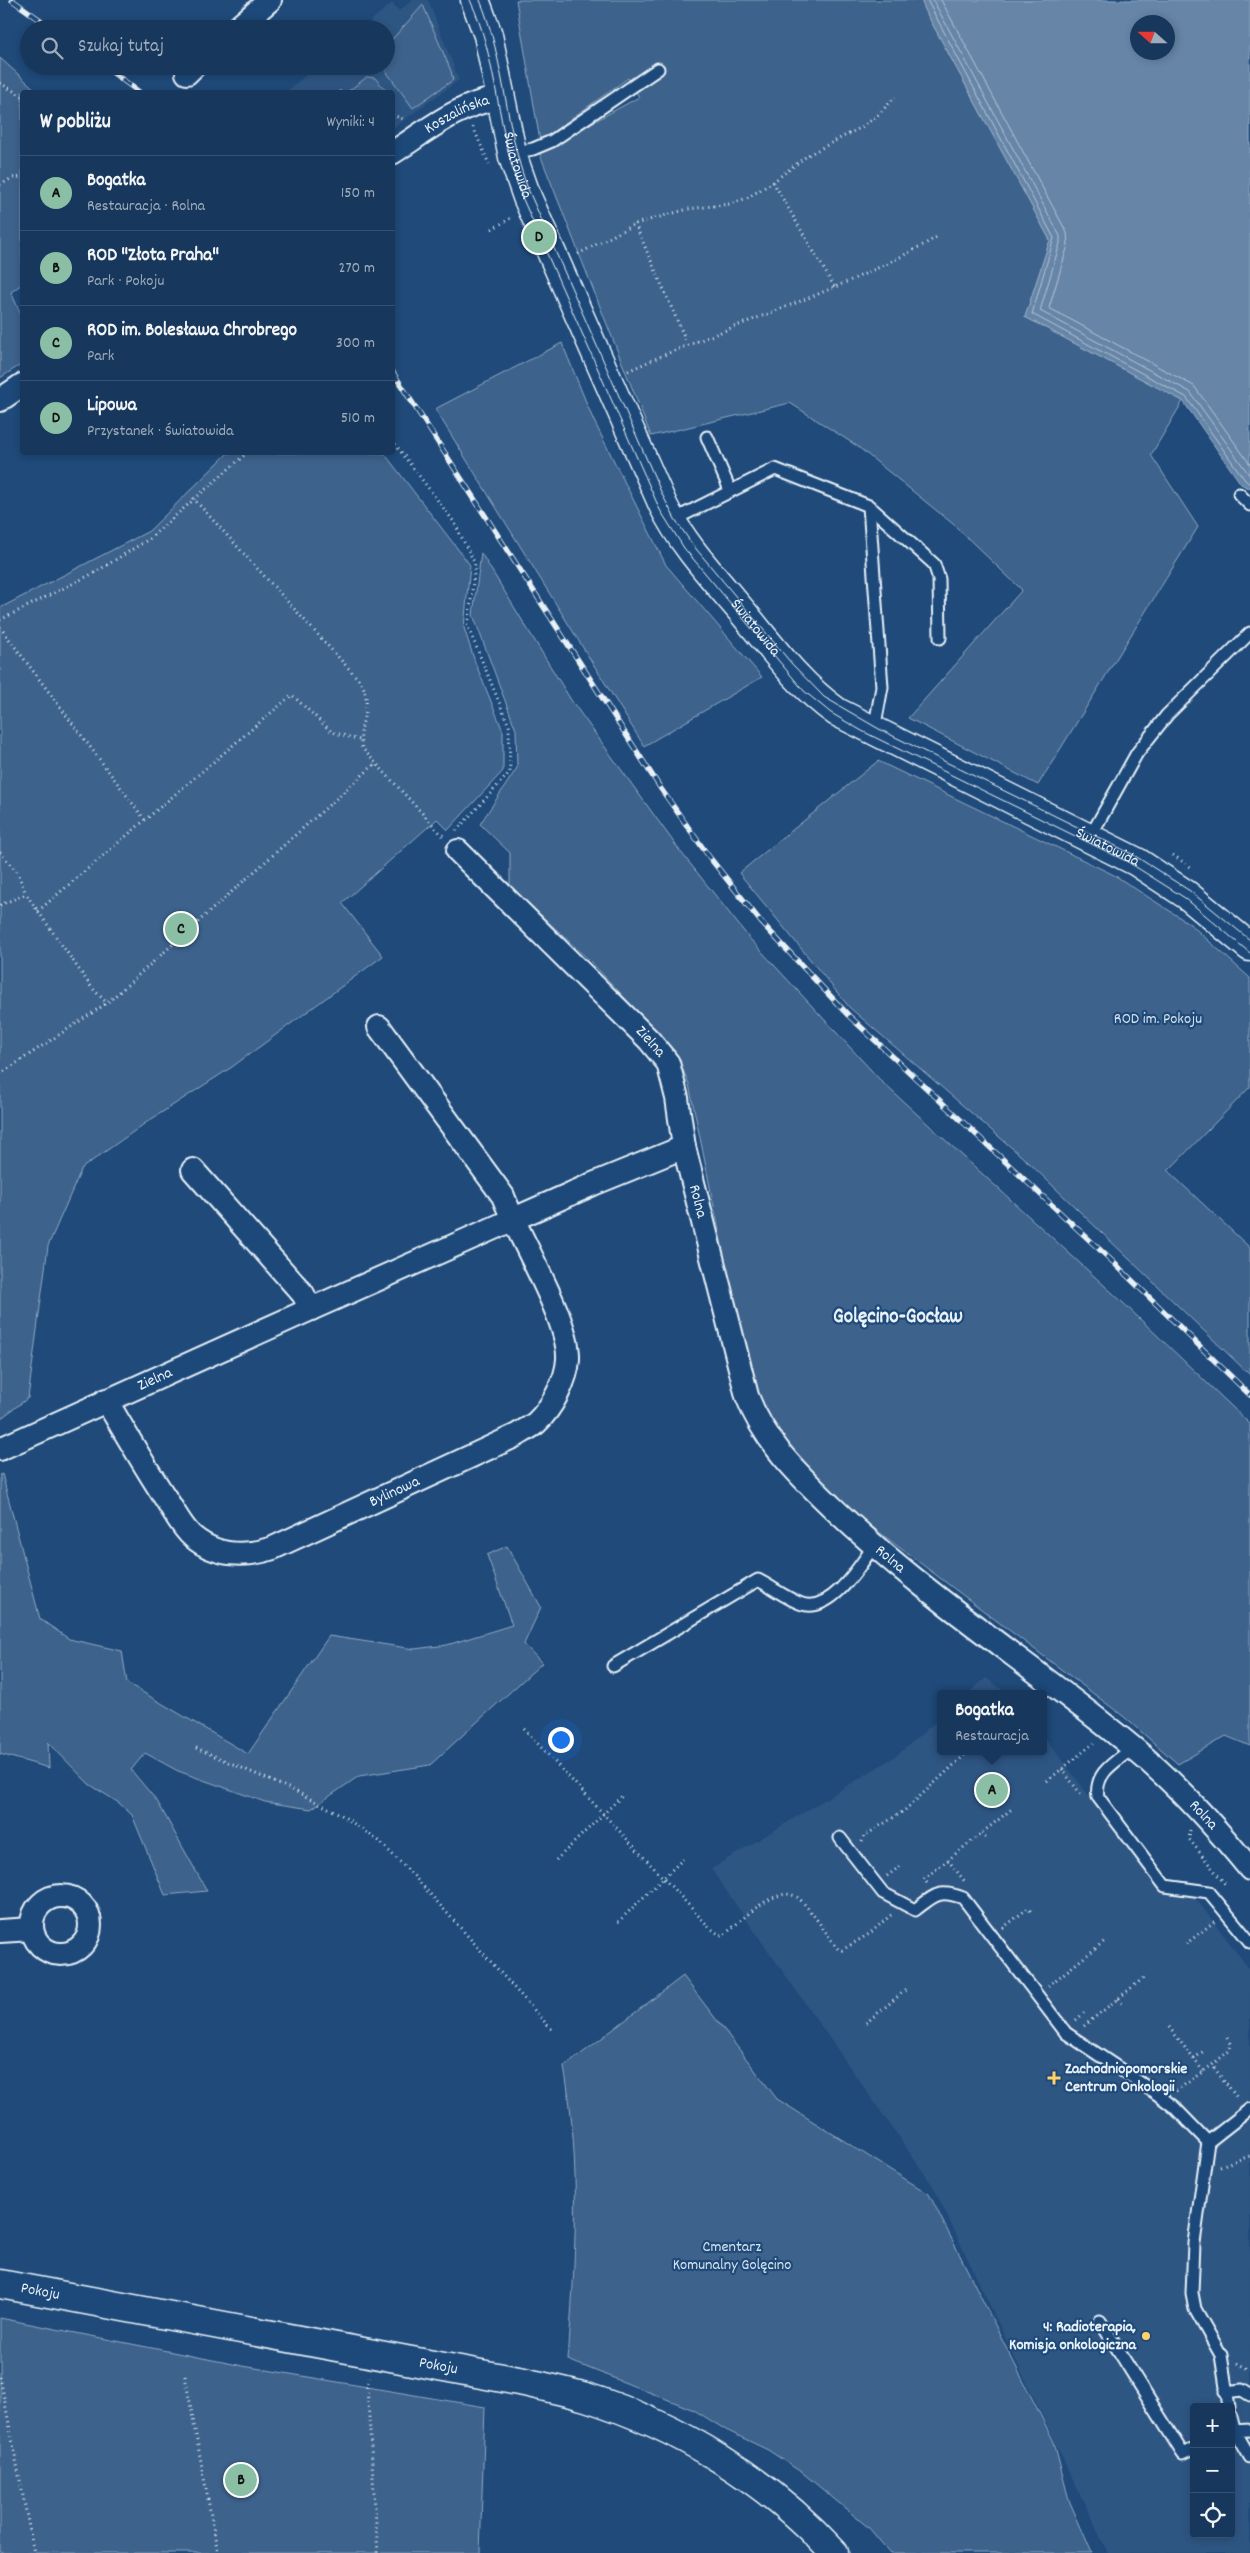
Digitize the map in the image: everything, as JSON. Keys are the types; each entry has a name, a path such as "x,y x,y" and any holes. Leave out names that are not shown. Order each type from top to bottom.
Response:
{"street":[{"path":"247,20 270,0"},
{"name":"Światowida","path":"475,0 488,36 512,153 530,204 671,521 706,570 807,688 837,712 874,732 1090,837 1172,884 1221,921 1250,947"},
{"name":"Koszalińska","path":"395,151 464,108 482,101 500,98"},
{"path":"0,400 20,386"},
{"name":"Zielna","path":"0,1449 512,1220 684,1147 677,1098 668,1063 649,1040 456,842"},
{"path":"379,1027 503,1196 512,1220"},
{"name":"Rolna","path":"684,1147 747,1396 754,1416 789,1465 874,1547 1133,1748 1207,1817 1250,1869"},
{"path":"193,1170 303,1294 311,1309"},
{"name":"Bylinowa","path":"106,1400 156,1483 193,1537 212,1548 230,1554 253,1554 273,1548 517,1435 536,1422 554,1399 563,1380 568,1359 566,1339 555,1308 512,1220"},
{"path":"0,1931 32,1929"},
{"name":"Pokoju","path":"0,2284 524,2382 585,2396 664,2428 714,2456 779,2500 834,2553"}],"lane":[{"path":"512,153 552,141 658,69"},
{"path":"707,437 730,490"},
{"path":"671,521 775,469 869,506 934,564 939,579 940,638"},
{"path":"1239,494 1250,505"},
{"path":"869,506 882,687 874,732"},
{"path":"1090,837 1137,753 1167,715 1250,633"},
{"path":"613,1666 758,1580 802,1604 813,1606 823,1604 833,1597 874,1547"},
{"path":"1133,1748 1101,1774 1096,1787 1098,1797 1165,1886 1209,1892 1250,1942"},
{"path":"840,1838 883,1893 903,1897 915,1910 934,1896 947,1892 963,1898 1066,2032 1157,2094 1181,2114 1208,2142"},
{"path":"1228,2403 1221,2355 1195,2309 1192,2293 1194,2243 1208,2142 1249,2110"},
{"path":"1100,2321 1183,2454 1190,2451"},
{"path":"1225,2392 1242,2390 1250,2396"},
{"path":"1235,2430 1250,2430"},
{"path":"1235,2433 1250,2457"}],"path":[{"path":"0,83 20,95"},
{"path":"573,257 635,224 688,209 730,204 747,198 773,182 808,156 862,127 878,115 895,97"},
{"path":"395,116 405,119 407,123"},
{"path":"0,184 12,178 20,177"},
{"path":"773,182 836,288"},
{"path":"492,229 513,217"},
{"path":"635,224 688,343"},
{"path":"622,374 688,343 836,288 907,255 937,237"},
{"path":"395,444 454,522 471,554 475,564 468,626 509,726 510,772 456,842"},
{"path":"0,620 94,573 149,539 193,498 244,455"},
{"path":"193,498 361,682 367,694 368,705 360,740 362,748 430,824"},
{"path":"0,627 144,820"},
{"path":"38,911 292,695 332,732 360,740"},
{"path":"0,1074 106,1003 375,764"},
{"path":"0,852 16,872 26,894 92,988 106,1003"},
{"path":"1168,853 1193,869"},
{"path":"0,905 26,894"},
{"path":"524,1729 710,1928 720,1935 725,1934 773,1897 792,1895 798,1898 838,1948 842,1950 869,1934 896,1910 903,1897 928,1884 924,1879 1013,1808"},
{"path":"1047,1781 1096,1742"},
{"path":"196,1748 295,1790 340,1814 378,1842 413,1875 552,2030"},
{"path":"862,1847 864,1836 904,1811 964,1755"},
{"path":"556,1860 624,1794"},
{"path":"982,1833 986,1839"},
{"path":"618,1922 683,1859"},
{"path":"885,1878 902,1864"},
{"path":"880,1872 903,1897"},
{"path":"1007,1936 1001,1929 1028,1908 1033,1914"},
{"path":"1186,1944 1218,1919"},
{"path":"1048,1986 1106,1940"},
{"path":"1070,2014 1082,2029 1146,1976"},
{"path":"1042,1979 1053,1993"},
{"path":"866,2023 908,1988"},
{"path":"1118,1999 1124,2006"},
{"path":"1075,2020 1084,2013"},
{"path":"1169,2027 1203,2072"},
{"path":"1170,2090 1175,2091 1182,2088 1229,2051 1231,2045 1227,2038"},
{"path":"1194,2059 1205,2050"},
{"path":"1212,2065 1249,2110"},
{"path":"1205,2170 1250,2156"},
{"path":"185,2376 218,2553"},
{"path":"0,2377 34,2553"},
{"path":"367,2387 378,2553"}],"shaded area":[{"path":"413,0 428,0 459,80 395,127 395,90 288,90 306,75 395,75 395,20 372,20 392,3 399,11"},
{"path":"986,1678 1002,1690 972,1690"},
{"name":"Zachodniopomorskie Centrum Onkologii","path":"937,1720 937,1755 1047,1755 1047,1740 1163,1893 1181,1879 1250,1970 1250,2553 1108,2553 933,2186 711,1869 896,1756"}],"green space":[{"path":"516,0 921,0 1050,240 1025,317 1183,401 1151,455 1198,527 1038,785 908,718 1022,590 953,524 857,446 790,403 651,436 539,152 639,97 628,78 540,141"},
{"path":"423,5 451,71 453,80 413,108 389,75 395,75 395,36"},
{"path":"0,58 36,90 20,90 20,285 11,292 20,312 20,365 0,378"},
{"path":"367,77 375,78 385,90 350,90"},
{"path":"562,343 593,419 666,565 762,677 644,746 435,409"},
{"path":"226,455 386,455 470,565 464,628 475,662 503,731 503,771 448,830 437,819 342,903 383,956 232,1067 147,1122 82,1168 48,1246 28,1398 0,1419 0,608 149,531"},
{"path":"481,553 571,700 680,851 750,939 883,1083 1118,1298 1250,1424 1250,1746 1226,1736 1178,1764 1123,1716 867,1523 818,1478 781,1438 761,1402 739,1329 689,1084 675,1051 590,961 510,886 510,853 480,824 517,768 516,730 473,615"},
{"name":"ROD im. Pokoju","path":"878,761 1114,875 1190,924 1250,978 1250,1087 1168,1171 1250,1248 1250,1375 1027,1161 850,1008 739,873"},
{"path":"2,1474 40,1619 69,1639 122,1651 127,1683 248,1754 329,1636 414,1649 447,1645 512,1625 487,1555 507,1546 541,1607 524,1644 542,1663 430,1765 359,1776 311,1809 265,1802 178,1771 145,1753 131,1770 157,1801 207,1891 165,1895 132,1815 119,1803 89,1784 48,1742 49,1768 0,1754 0,1475"},
{"name":"Cmentarz Komunalny Golęcino","path":"683,1976 777,2099 929,2194 1054,2442 1069,2500 1092,2553 890,2553 869,2528 804,2474 768,2450 726,2430 694,2410 568,2360 575,2250 575,2177 570,2103 564,2067"},
{"path":"0,2318 243,2366 485,2407 480,2553 0,2553"}],"water":[{"path":"921,0 1250,0 1250,489 1241,484 1183,401 1025,317 1050,240"}],"tram line":[{"path":"470,0 486,46 507,148 522,197 660,510 684,548 804,691 831,713 862,731 1128,862 1185,898 1250,953"},
{"path":"480,0 495,46 514,142 528,189 662,494 675,519 692,544 792,664 824,697 879,729 1132,854 1190,891 1250,940"}],"railway":[{"path":"12,0 40,20"},
{"path":"116,75 136,90"},
{"path":"395,376 661,789 710,858 761,922 848,1015 1112,1261 1250,1395"}],"place":[{"name":"Lipowa","path":"539,237"},
{"name":"ROD im. Bolesława Chrobrego","path":"181,929"},
{"name":"Bogatka","path":"992,1790"},
{"name":"Zachodniopomorskie Centrum Onkologii","path":"1054,2078"},
{"name":"4: Radioterapia, Komisja onkologiczna","path":"1146,2336"},
{"name":"ROD \"Złota Praha\"","path":"241,2480"}],"district":[{"name":"Golęcino-Gocław","path":"898,1318"}]}
